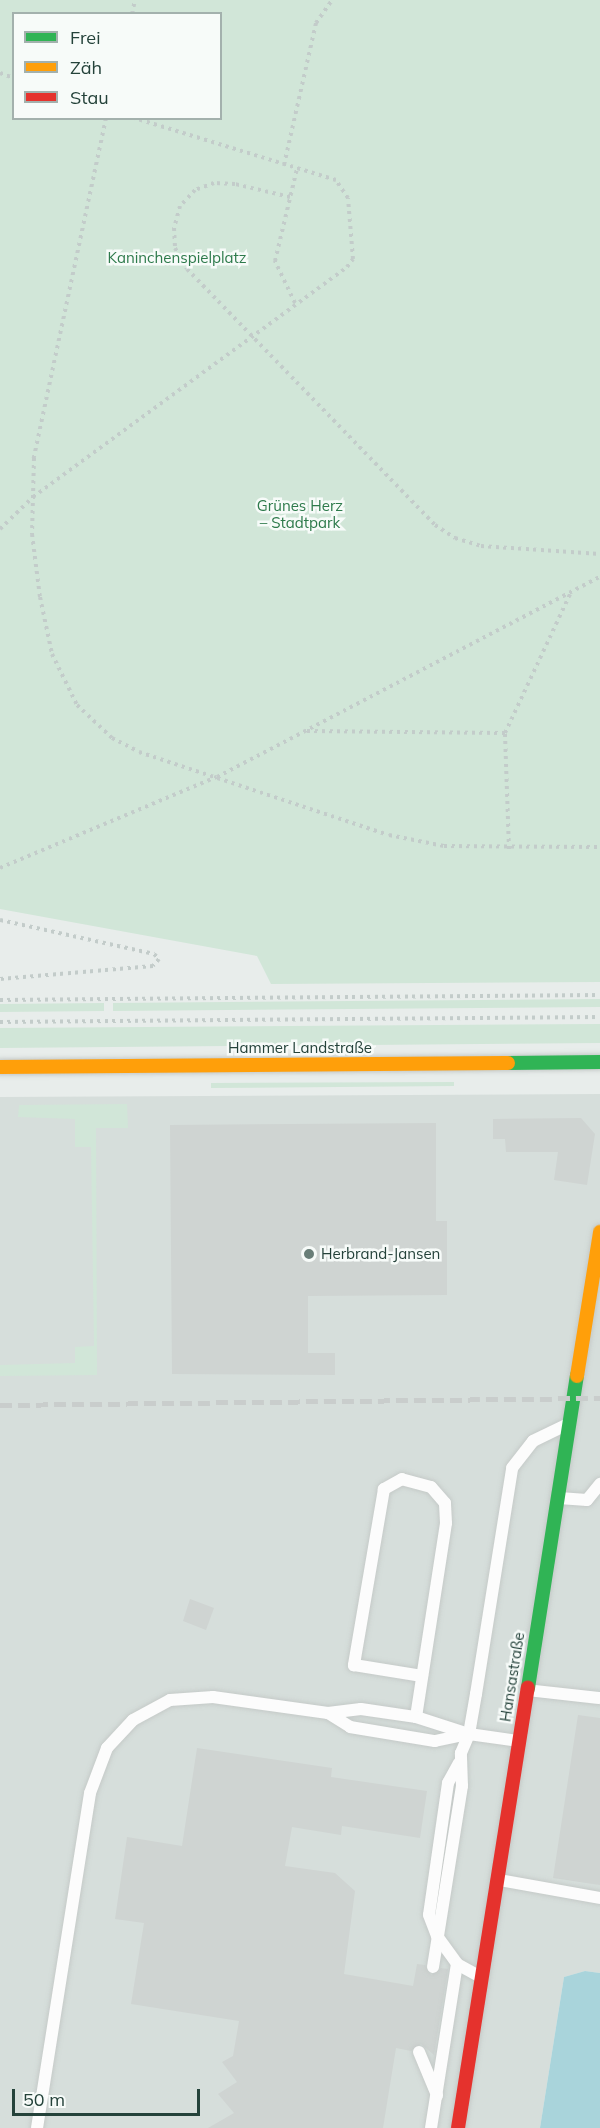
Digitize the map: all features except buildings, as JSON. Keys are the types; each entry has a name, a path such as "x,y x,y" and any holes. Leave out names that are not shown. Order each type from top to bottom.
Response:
{"street":[{"name":"Hammer Landstraße","path":"0,1067 600,1062"},
{"name":"Hansastraße","path":"458,2128 600,1232"}],"lane":[{"path":"481,1977 457,1964 437,1936 429,1915 448,1784 459,1763 469,1734 512,1468 533,1441 569,1423"},
{"path":"416,1717 446,1523 445,1503 431,1487 402,1479 384,1489 354,1665 422,1676"},
{"path":"558,1498 586,1500 600,1484"},
{"path":"526,1689 600,1698"},
{"path":"37,2128 90,1793 107,1748 142,1714 170,1700 192,1696 328,1713 361,1709 416,1717 469,1734 518,1741"},
{"path":"328,1713 350,1727 435,1741 469,1734"},
{"path":"498,1880 600,1898"},
{"path":"433,1967 437,1936"},
{"path":"431,2128 457,1964"},
{"path":"419,2052 436,2095"}],"path":[{"path":"284,165 316,23 333,0"},
{"path":"106,120 34,458 32,534 45,626 59,672 72,697 89,719 126,746 389,835 444,846 509,849 600,847"},
{"path":"0,529 33,497 250,335 347,267 355,249 344,188 336,180 141,120"},
{"path":"295,303 275,261 297,169"},
{"path":"290,196 214,183 195,190 180,206 174,228 175,248 187,269 435,525 455,538 481,546 600,554"},
{"path":"0,868 217,777 600,577"},
{"path":"509,849 505,733 571,592"},
{"path":"306,731 505,733"},
{"path":"0,920 154,954 159,959 153,966 0,979"},
{"path":"0,1000 600,995"},
{"path":"0,1022 600,1017"}],"shaded area":[{"path":"600,1094 600,1973 585,1971 564,1977 540,2128 0,2128 0,1097"}],"green space":[{"name":"Grünes Herz – Stadtpark","path":"0,0 600,0 600,982 271,984 257,956 0,909"},
{"path":"600,999 600,1007 113,1011 113,1003"},
{"path":"104,1003 104,1011 0,1012 0,1004"},
{"path":"600,1024 600,1043 0,1048 0,1028"},
{"path":"454,1082 454,1086 211,1088 211,1083"},
{"path":"127,1104 128,1128 96,1128 97,1375 0,1376 0,1365 75,1363 75,1347 94,1346 91,1147 75,1147 75,1119 18,1117 19,1105"}],"water":[{"path":"585,1971 600,1973 600,2128 540,2128 564,1977"}],"railway":[{"path":"0,1405 600,1398"}],"traffic: fast":[{"path":"508,1063 600,1062"},
{"path":"528,1688 577,1376"}],"traffic: slow":[{"path":"0,1067 508,1063"},
{"path":"577,1376 600,1232"}],"traffic: jam":[{"path":"458,2128 528,1688"}],"place":[{"name":"Herbrand-Jansen","path":"309,1254"}],"park label":[{"name":"Kaninchenspielplatz","path":"177,258"}]}
